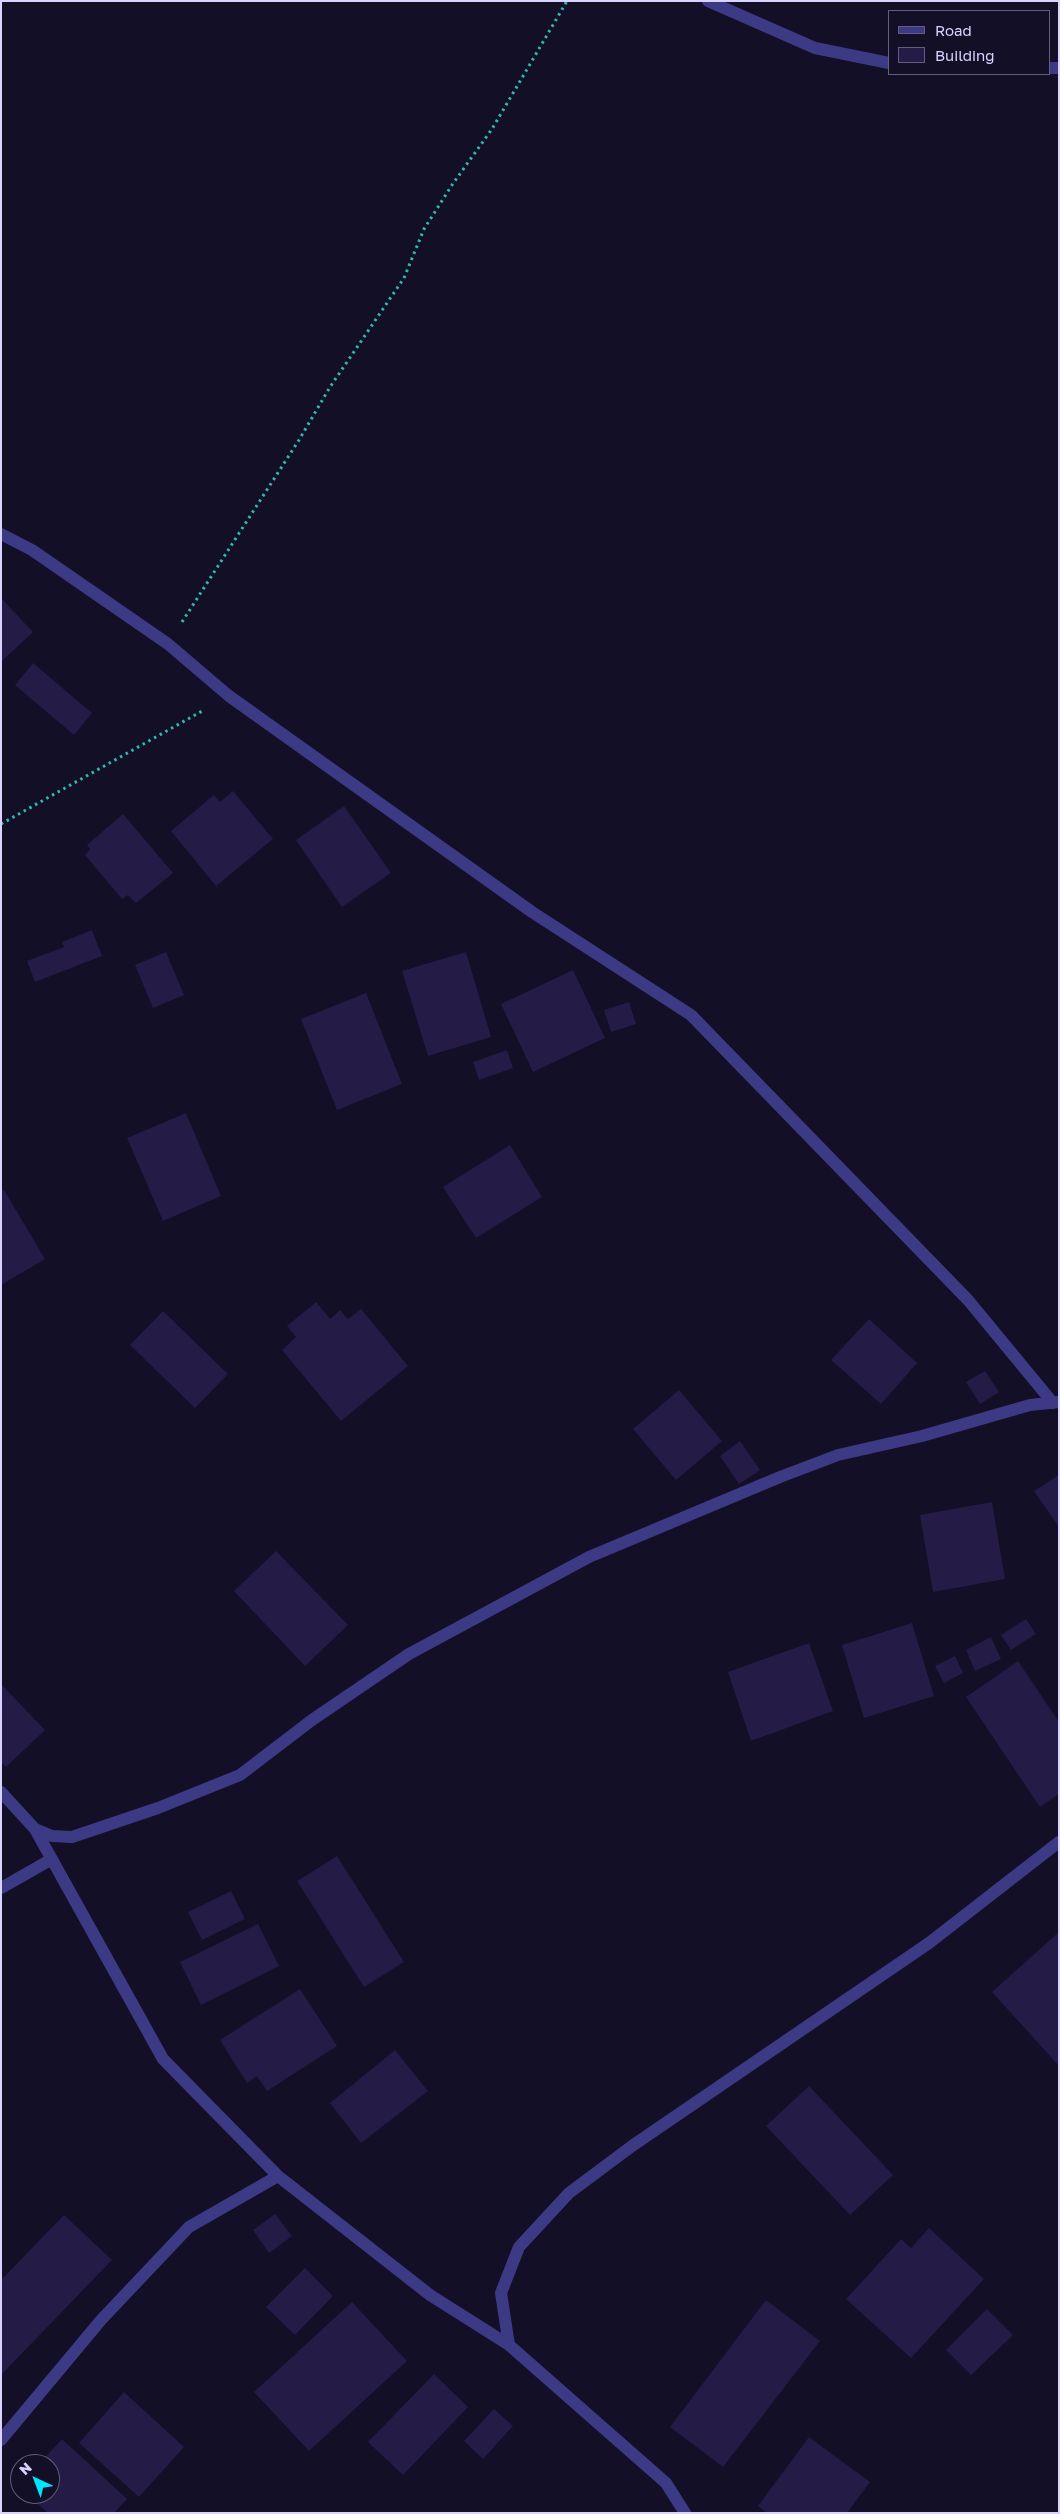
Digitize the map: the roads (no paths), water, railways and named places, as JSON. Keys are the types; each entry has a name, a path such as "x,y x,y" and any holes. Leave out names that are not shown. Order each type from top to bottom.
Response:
{"street":[{"path":"708,1 816,48 888,63"},
{"path":"1,534 32,550 168,644 229,696 532,912 691,1015 968,1300 1056,1403"},
{"path":"35,1829 52,1836 72,1837 158,1808 240,1776 312,1720 409,1654 589,1557 770,1480 838,1455 922,1436 1030,1405 1056,1403"},
{"path":"1,1792 35,1829 163,2059 278,2176 430,2295 508,2345 666,2482 685,2513"},
{"path":"508,2345 501,2293 519,2247 569,2193 632,2146 928,1943 1059,1842"},
{"path":"1,1888 52,1859"},
{"path":"1,2440 101,2320 189,2227 278,2176"}]}
